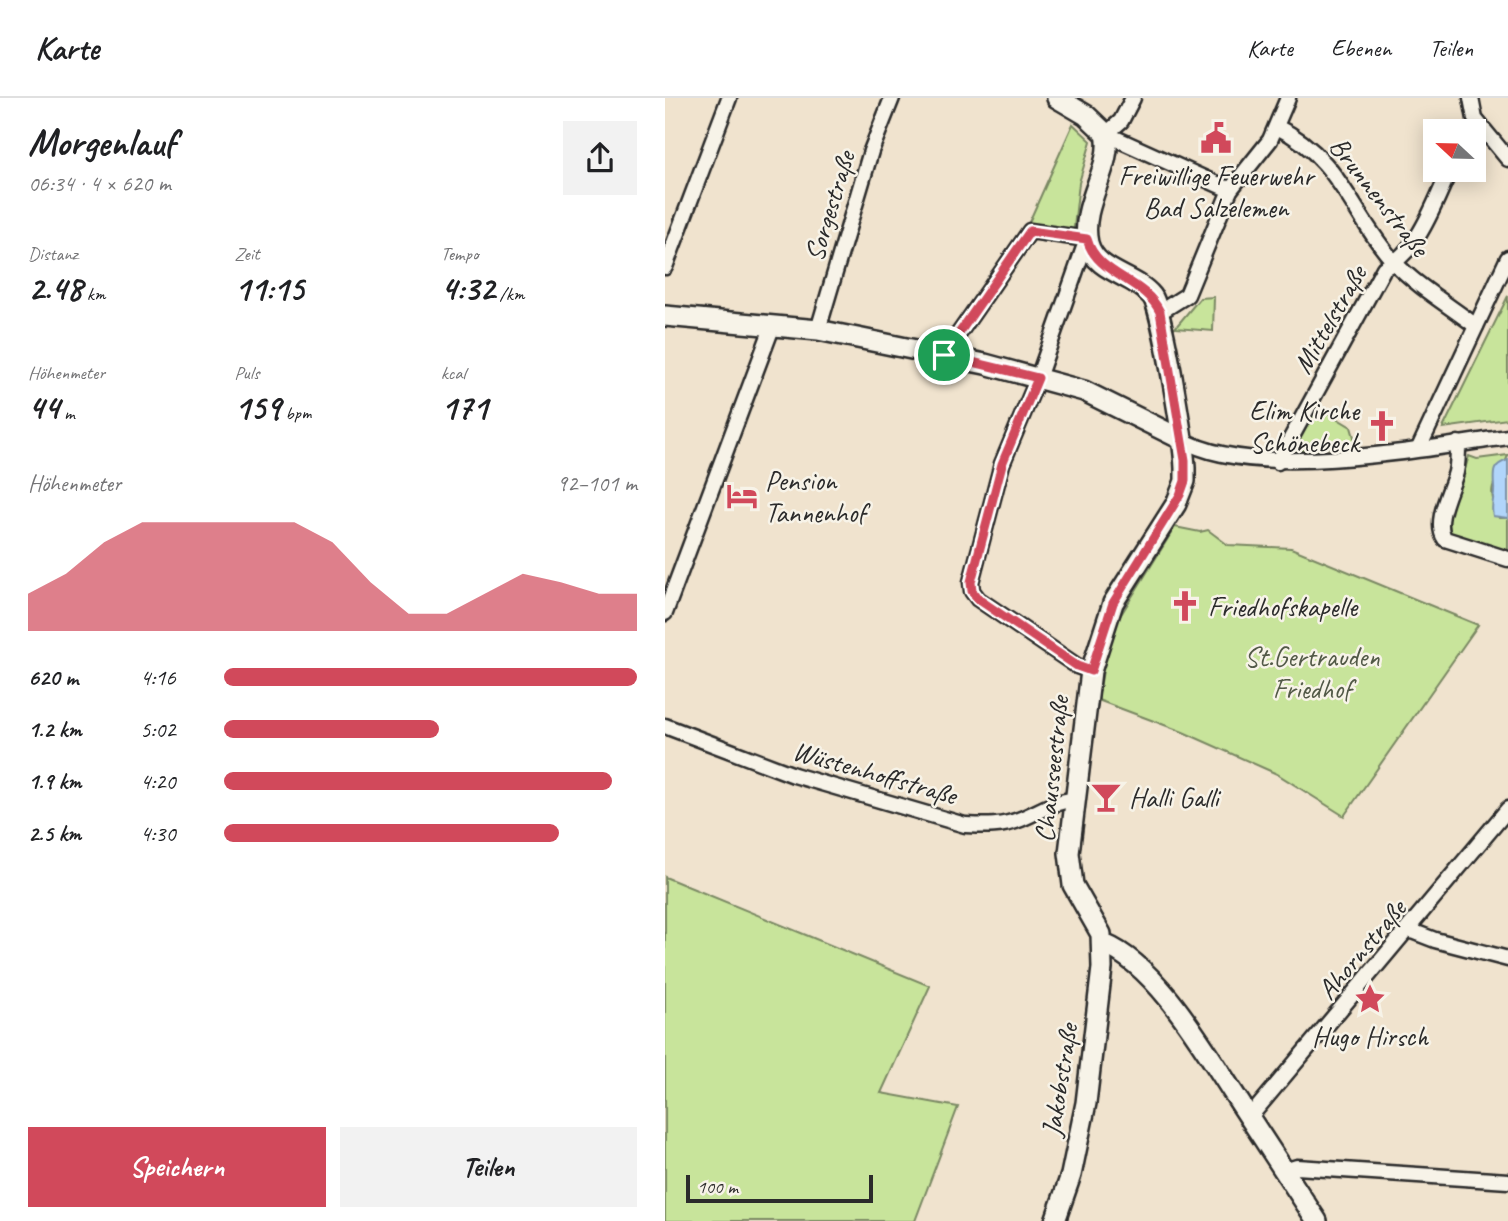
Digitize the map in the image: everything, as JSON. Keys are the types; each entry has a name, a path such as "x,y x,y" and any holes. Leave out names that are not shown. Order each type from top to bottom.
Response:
{"street":[{"path":"665,267 729,98"},
{"name":"Sorgestraße","path":"818,330 871,151 892,98"},
{"path":"1057,98 1095,122 1106,134 1230,190"},
{"path":"1106,134 1121,121 1133,98"},
{"path":"1087,239 1099,261 1144,289 1160,312 1187,295 1230,190 1277,127 1289,98"},
{"path":"1471,98 1471,119"},
{"name":"Brunnenstraße","path":"1277,127 1311,147 1333,170 1395,263 1476,326"},
{"path":"1091,671 1077,666 978,599 972,591 971,582 1002,464 1038,378 1087,239 1092,196 1107,146 1106,134"},
{"path":"1486,139 1508,159"},
{"name":"Mittelstraße","path":"1278,461 1384,268 1395,263 1413,242 1444,182"},
{"path":"944,355 1030,231 1087,239"},
{"path":"1419,448 1508,258"},
{"name":"Chausseestraße","path":"1160,312 1185,476 1180,495 1113,603 1091,671 1073,800 1070,869 1078,896 1101,934 1104,944 1117,949 1167,997 1317,1221"},
{"path":"665,316 818,330 944,355 1084,391 1198,449 1278,461 1508,437"},
{"path":"665,613 773,325"},
{"path":"1458,443 1456,470 1441,533 1445,539 1508,559"},
{"name":"Wüstenhoffstraße","path":"665,726 810,780 940,818 992,827 1018,821 1064,801 1073,800"},
{"name":"Ahornstraße","path":"1249,1118 1508,809"},
{"path":"1409,930 1435,940 1508,959"},
{"name":"Jakobstraße","path":"1055,1221 1071,1175 1086,1103 1104,944"},
{"path":"1284,1171 1297,1167 1508,1181"}],"green space":[{"path":"1073,124 1091,141 1079,183 1073,236 1026,229"},
{"path":"1508,296 1508,419 1443,428"},
{"path":"1214,297 1213,331 1175,328 1200,298"},
{"path":"1313,404 1351,427 1356,444 1281,453"},
{"path":"1508,455 1494,483 1492,496 1499,518 1508,518 1508,556 1450,539 1444,524 1458,476 1464,472 1469,456 1477,459"},
{"name":"St.Gertrauden Friedhof","path":"1175,527 1200,532 1208,530 1228,545 1291,548 1478,625 1344,816 1277,774 1183,732 1098,700 1109,634"},
{"path":"665,877 930,986 881,1093 958,1107 915,1221 665,1221"}],"water":[{"path":"1508,460 1508,518 1493,516 1492,508 1495,470 1499,464"}],"place":[{"name":"Freiwillige Feuerwehr Bad Salzelemen","path":"1216,138"},
{"name":"Elim Kirche Schönebeck","path":"1382,426"},
{"name":"Pension Tannenhof","path":"742,496"},
{"name":"Friedhofskapelle","path":"1185,606"},
{"name":"Halli Galli","path":"1106,797"},
{"name":"Hugo Hirsch","path":"1370,999"}],"route":[{"path":"1030,231 1087,239 1099,261 1144,289 1155,300 1160,312 1184,452 1185,481 1171,513 1113,603 1100,634 1091,671 1077,666 978,599 972,591 971,582 1002,464 1038,378 944,355 1030,231"}]}
